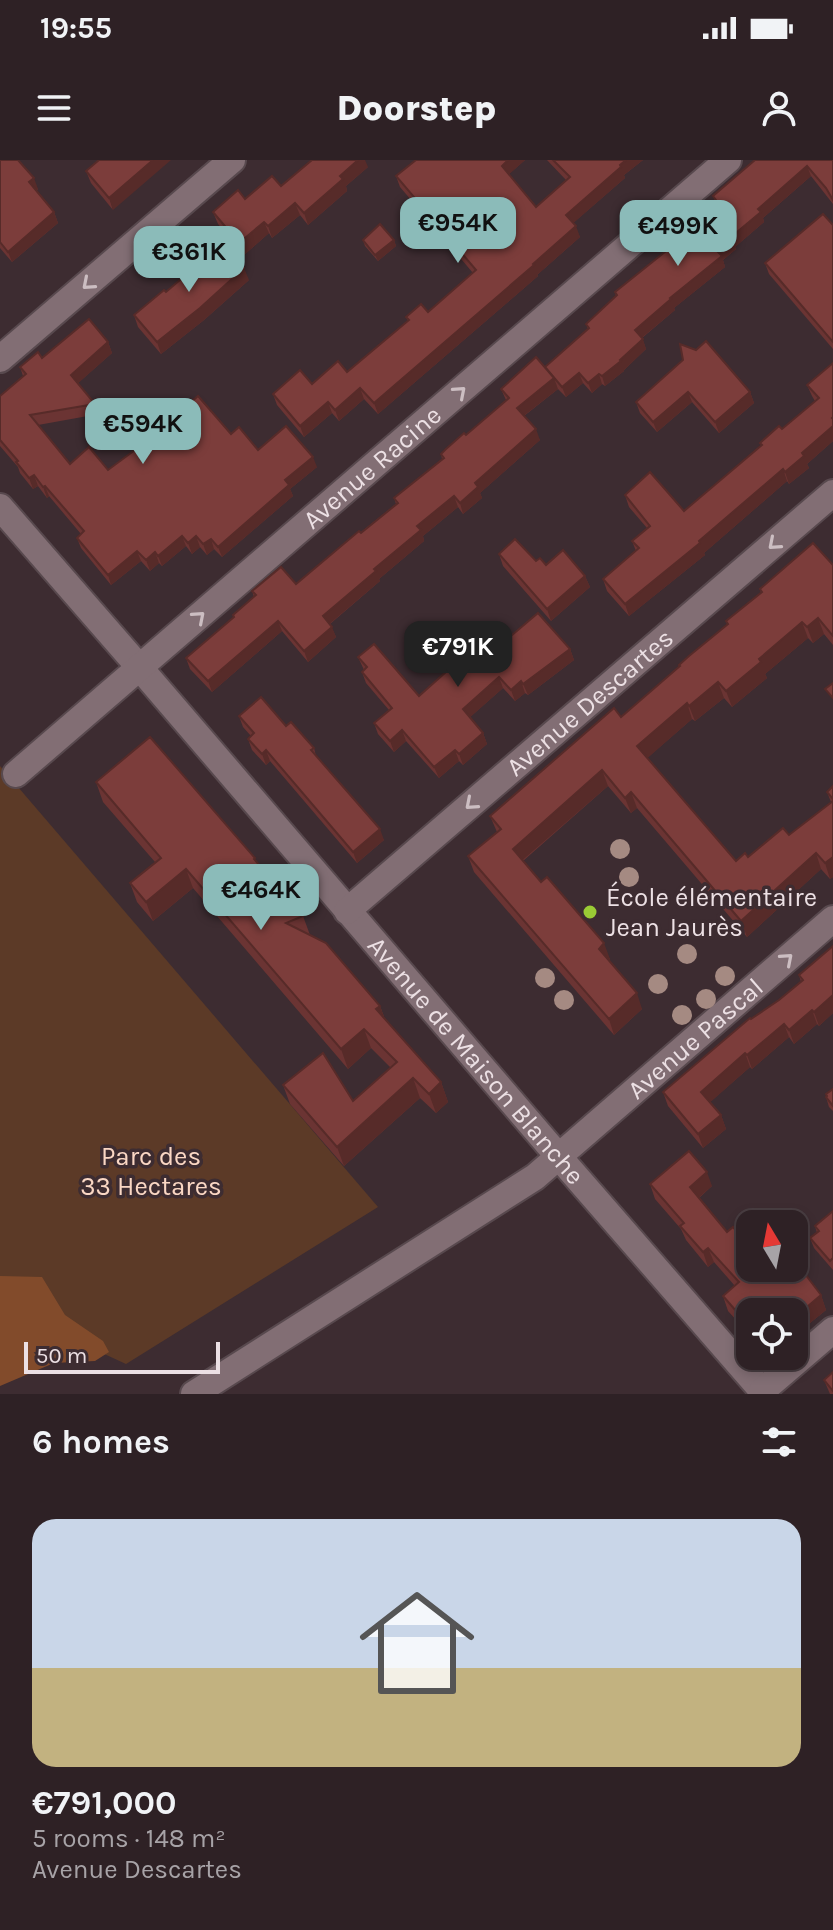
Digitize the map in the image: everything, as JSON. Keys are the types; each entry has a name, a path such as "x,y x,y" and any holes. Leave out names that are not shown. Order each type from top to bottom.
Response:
{"street":[{"path":"0,359 232,160"},
{"name":"Avenue Racine","path":"16,774 728,160"},
{"name":"Avenue Descartes","path":"347,911 833,493"},
{"name":"Avenue de Maison Blanche","path":"0,507 763,1392"},
{"name":"Avenue Pascal","path":"194,1394 535,1177 833,919"},
{"path":"763,1392 833,1330"}],"green space":[{"name":"Parc des 33 Hectares","path":"0,766 378,1207 126,1364 0,1306"}],"shaded area":[{"path":"0,1276 42,1277 65,1315 103,1341 109,1352 95,1361 54,1363 0,1386"}],"building":[{"path":"0,160 18,160 34,178 29,182 54,212 8,252 0,242"},
{"path":"99,160 153,160 109,198 86,171"},
{"path":"312,160 358,160 340,176 343,179 304,213 295,203 268,226 264,222 239,243 213,212 238,190 245,199 272,176 281,186"},
{"path":"416,160 508,160 502,166 536,207 570,177 553,160 626,160 566,215 576,226 374,403 360,388 335,410 328,402 300,426 273,394 300,370 312,384 338,361 347,372 409,320 406,317 421,304 428,312 476,270 396,176"},
{"path":"755,160 833,160 833,200 807,166 731,237 718,252 722,256 635,330 643,339 621,361 588,383 579,373 562,387 545,367 589,328 586,324 617,295 615,292 696,227 691,222 716,200 713,196"},
{"path":"823,214 833,225 833,342 765,263"},
{"path":"380,224 394,240 375,255 363,240"},
{"path":"222,244 244,268 157,342 134,315"},
{"path":"89,319 108,342 71,375 95,404 30,415 70,464 89,447 108,470 135,450 140,455 177,423 173,418 198,396 231,434 239,427 258,450 286,426 313,457 285,480 289,485 218,547 211,539 203,544 196,536 188,543 182,536 158,556 155,552 146,560 137,551 108,575 77,538 84,531 34,475 29,478 0,440 0,396 26,374 20,367 38,352 42,358"},
{"path":"706,341 750,392 715,422 688,392 653,422 636,402 683,360 680,344 696,350"},
{"path":"536,357 554,378 517,408 536,429 475,483 478,487 460,503 454,496 417,526 421,530 323,616 332,627 304,651 278,621 208,681 186,658 234,617 256,595 252,591 281,567 296,584 398,503 394,498 444,458 441,454 464,433 466,435 509,398 501,389"},
{"path":"833,363 833,426 802,453 804,456 785,472 783,469 625,604 603,579 639,548 632,541 650,526 625,495 650,472 684,511 762,445 760,443 779,426 782,429 819,398 807,385"},
{"path":"515,539 536,561 540,558 546,565 563,550 585,576 547,609 499,554"},
{"path":"813,543 833,565 833,636 818,618 807,627 802,622 726,691 718,682 689,706 687,703 637,746 736,861 745,853 748,857 783,828 789,835 833,801 833,857 825,863 816,853 741,921 631,792 625,798 602,770 513,849 541,882 547,877 604,943 599,949 637,993 609,1019 468,856 501,829 490,816 614,708 621,717 728,624 726,621 762,592 760,589"},
{"path":"538,613 570,649 511,690 499,677 463,709 483,733 459,754 455,750 434,767 402,730 390,741 374,723 392,708 362,672 367,667 358,657 374,644 419,696 474,647 484,659"},
{"path":"833,683 833,698 825,689"},
{"path":"261,697 286,726 291,722 314,748 311,750 380,829 353,852 266,750 262,754 248,739 254,733 239,716"},
{"path":"150,737 303,916 286,923 326,943 380,1006 376,1009 441,1082 429,1094 413,1078 337,1147 283,1085 323,1053 353,1101 397,1062 364,1029 341,1049 186,869 146,902 130,883 161,858 96,782"},
{"path":"833,946 833,995 789,1030 784,1024 701,1092 721,1115 698,1134 663,1092 750,1018 803,980 799,975"},
{"path":"833,1089 833,1106 826,1094"},
{"path":"689,1151 707,1172 690,1187 727,1232 733,1227 736,1230 736,1279 708,1248 703,1252 680,1226 684,1223 650,1184"},
{"path":"833,1211 833,1258 830,1261 810,1238 819,1231 815,1226"},
{"path":"808,1278 821,1295 808,1306 808,1298 736,1298 736,1311 723,1296 739,1282 808,1282"},
{"path":"833,1372 833,1391 824,1380"}],"place":[{"name":"École élémentaire Jean Jaurès","path":"590,912"}]}
